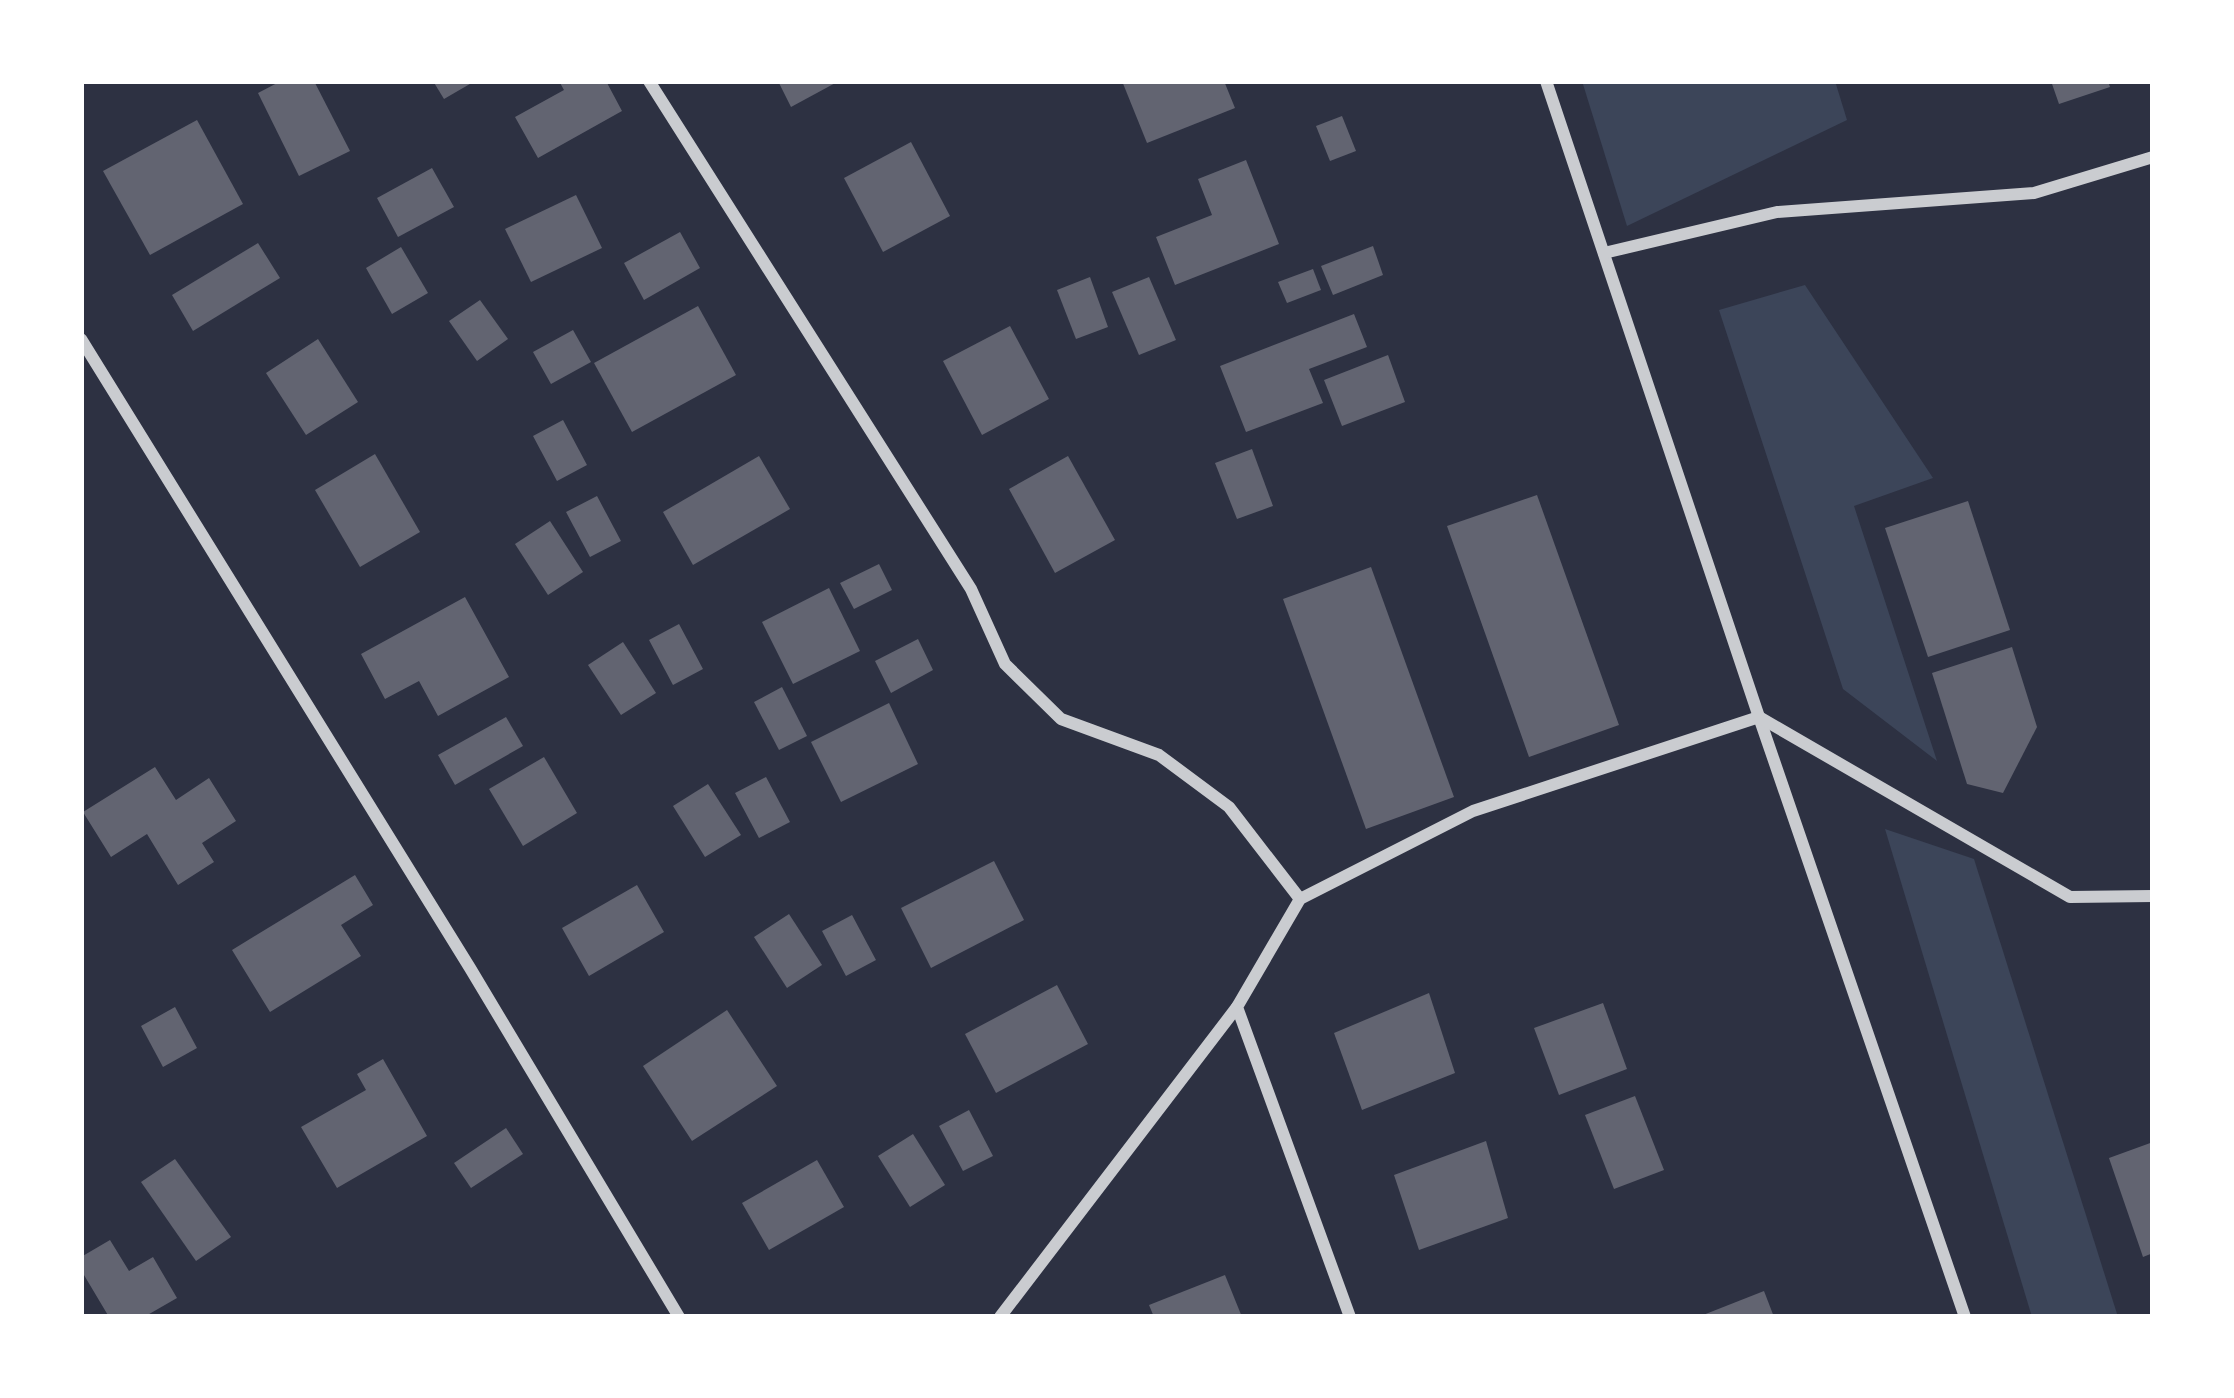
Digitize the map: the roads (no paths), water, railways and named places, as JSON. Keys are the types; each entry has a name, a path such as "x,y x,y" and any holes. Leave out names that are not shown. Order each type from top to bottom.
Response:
{"street":[{"path":"649,81 971,589 1004,664 1061,719 1159,755 1229,806 1300,899"},
{"path":"1546,81 1965,1317"},
{"path":"1604,253 1777,212 2034,194 2153,157"},
{"path":"81,338 680,1317"},
{"path":"1000,1317 1237,1007 1300,899 1473,812 1759,717 2070,897 2153,896"},
{"path":"1237,1007 1351,1317"}]}
